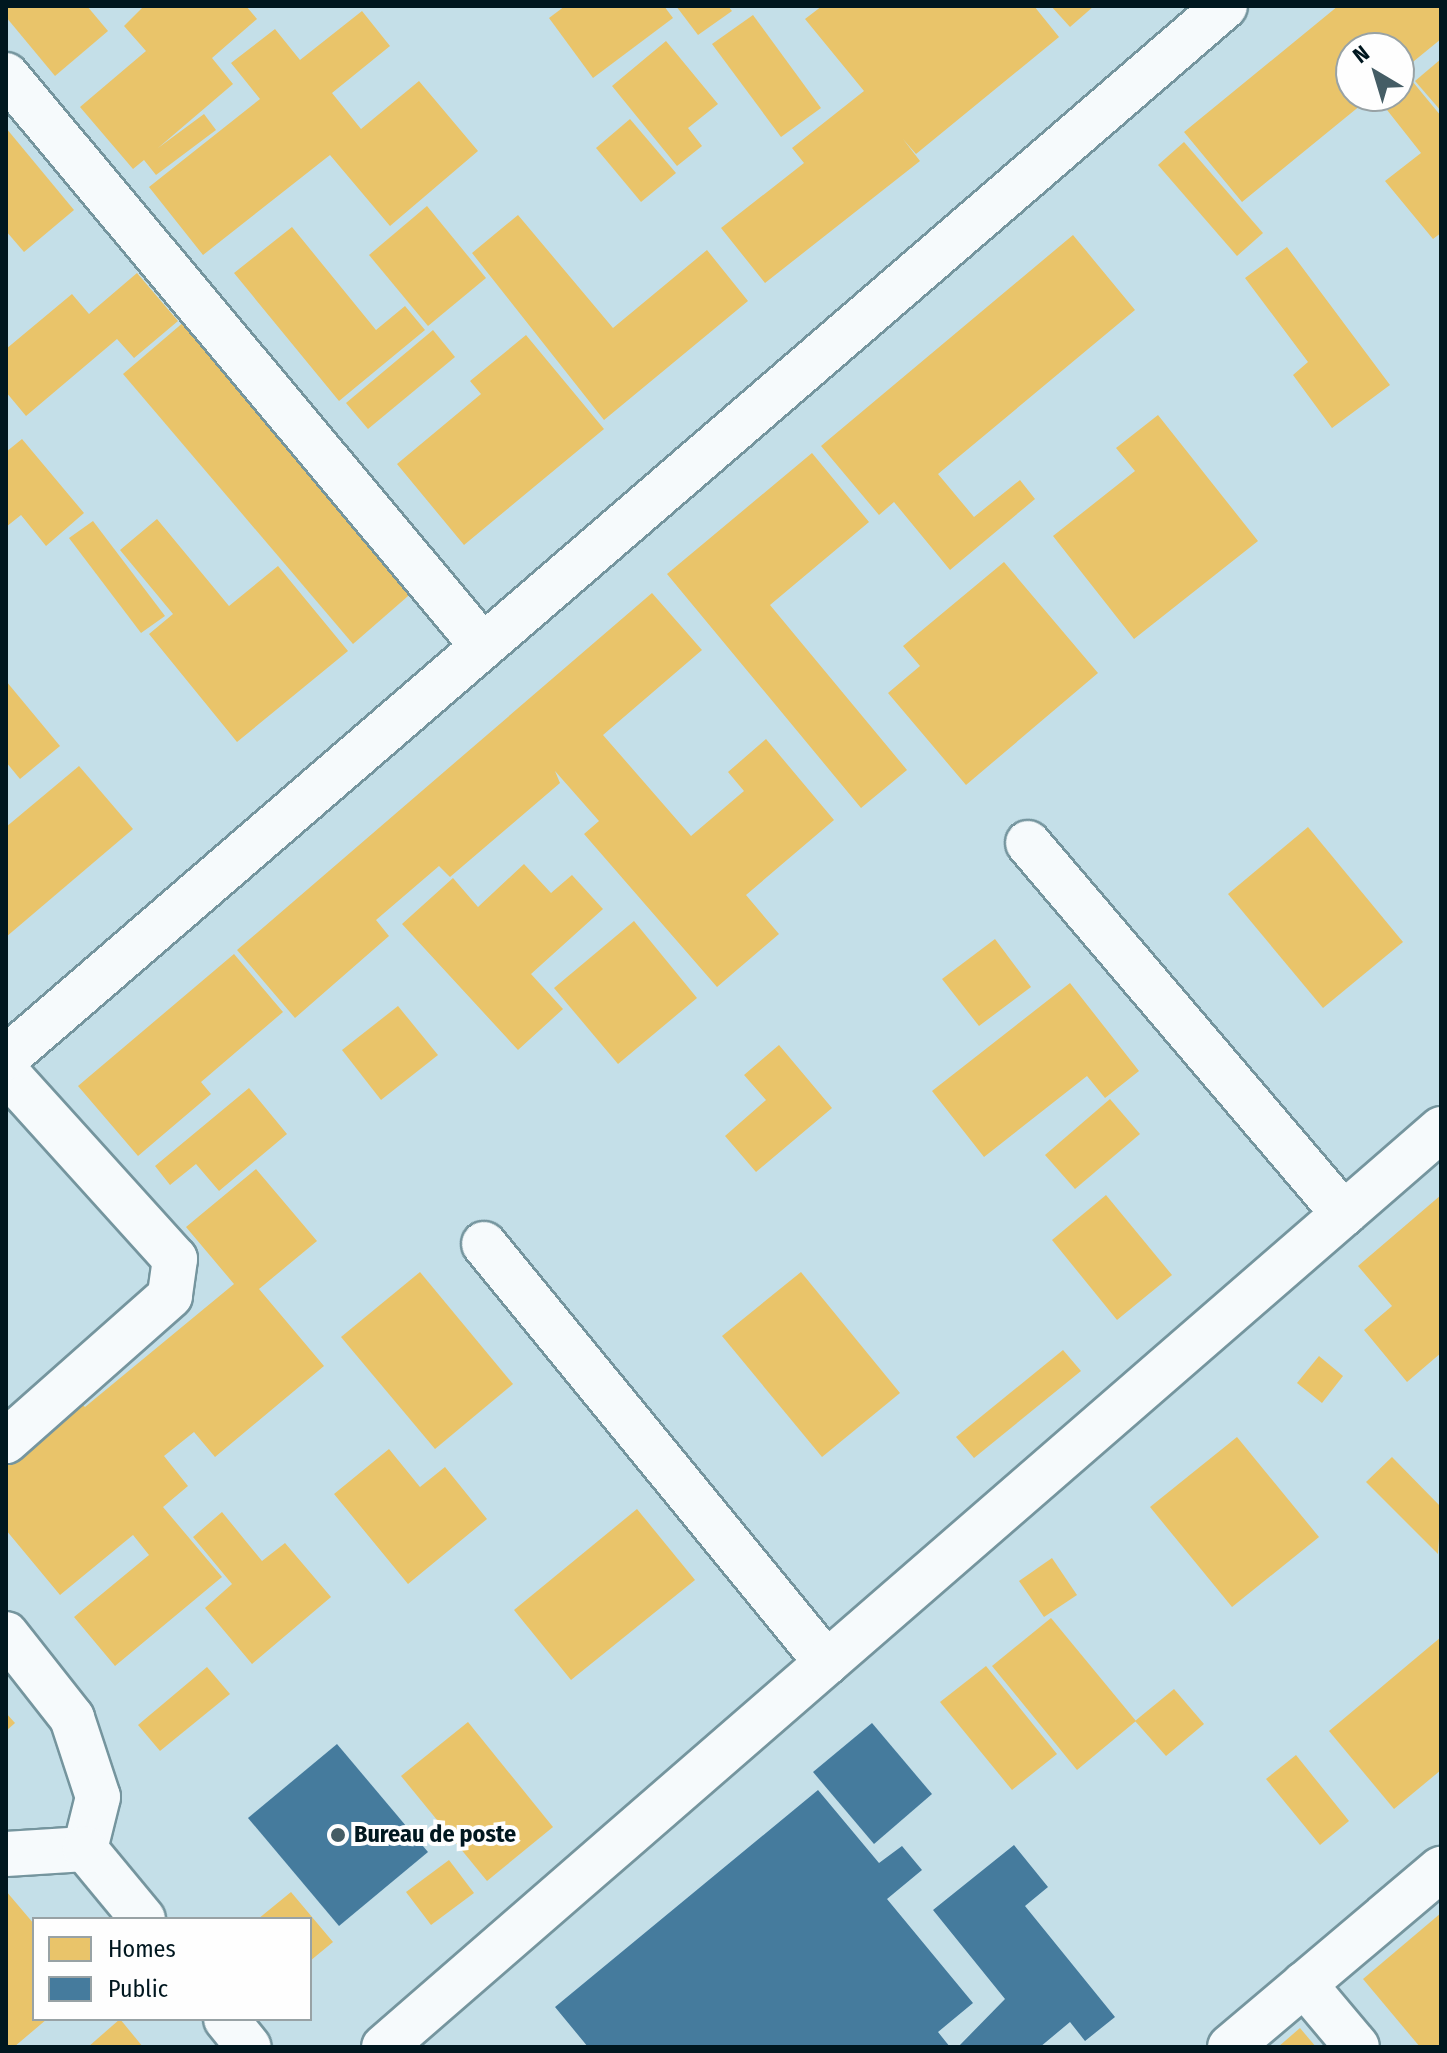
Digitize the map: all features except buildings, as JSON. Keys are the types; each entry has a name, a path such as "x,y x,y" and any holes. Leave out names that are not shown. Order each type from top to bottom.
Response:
{"street":[{"path":"6,1058 1225,6"},
{"path":"6,75 482,645"},
{"path":"1028,843 1344,1214"},
{"path":"6,1072 175,1259 170,1296 6,1441"},
{"path":"384,2047 1441,1129"},
{"path":"484,1244 827,1663"},
{"path":"6,1634 72,1718 98,1797 85,1849"},
{"path":"6,1854 85,1849"},
{"path":"85,1849 141,1917"},
{"path":"1230,2047 1441,1869"},
{"path":"1304,1984 1357,2047"},
{"path":"228,2021 249,2047"}],"place":[{"name":"Bureau de poste","path":"338,1835"}]}
